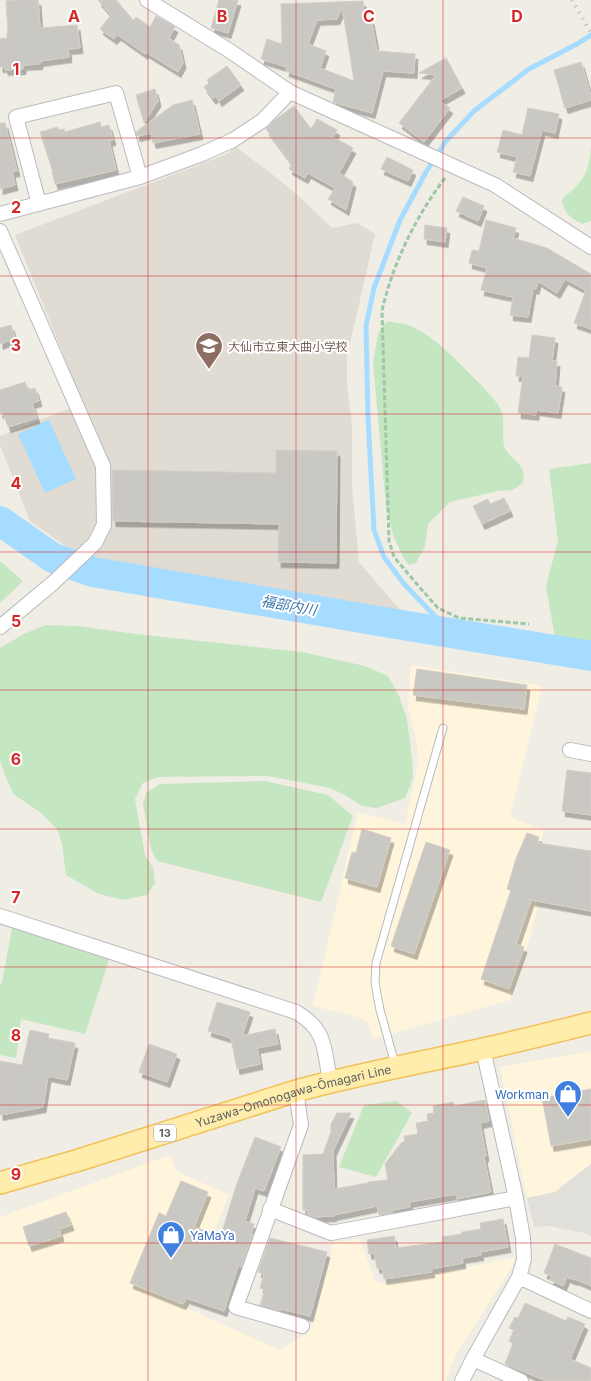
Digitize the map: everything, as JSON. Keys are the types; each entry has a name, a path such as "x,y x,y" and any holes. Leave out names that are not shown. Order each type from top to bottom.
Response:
{"main road":[{"name":"Yuzawa-Omonogawa-Ōmagari Line","path":"0,1183 296,1091 591,1023"}],"street":[{"path":"152,1 290,92 494,185 591,247"},
{"path":"0,214 140,177 202,154 233,140 262,120 290,92"},
{"path":"39,204 16,117 116,93 140,177"},
{"path":"0,231 103,466 104,525 95,544 0,627"},
{"path":"570,750 591,754"},
{"path":"0,916 296,1012 316,1027 323,1041 330,1082"},
{"path":"462,1381 473,1358 519,1278 524,1259 523,1238 516,1198 483,1049"},
{"path":"296,1091 301,1125 236,1307 302,1326"},
{"path":"270,1209 331,1233 516,1198"},
{"path":"519,1278 591,1311"},
{"path":"473,1358 521,1381"}],"lane":[{"path":"396,1067 380,1010 376,983 376,963 443,728"}],"path":[{"path":"441,160 433,194 406,244 387,287 382,311 389,541 394,557 438,608 459,618 529,624"}],"shaded area":[{"name":"大仙市立東大曲小学校","path":"236,147 277,178 332,228 357,223 375,234 347,357 347,383 352,424 352,486 359,562 401,611 81,557 30,521 0,445 0,436 83,403 15,235 227,154"},
{"path":"411,665 542,686 510,817 544,830 534,865 546,869 533,927 510,1000 373,1039 368,1023 358,1017 313,1006 358,812 405,824 418,764 417,743 408,709"},
{"path":"591,1051 591,1164 555,1192 527,1198 500,1067"},
{"path":"170,1155 176,1171 229,1195 185,1307 279,1350 306,1335 313,1322 334,1242 360,1239 375,1281 384,1284 516,1257 512,1267 456,1354 446,1381 0,1381 0,1217"},
{"path":"591,1164 591,1236 549,1226 534,1227 527,1198 555,1192"}],"green space":[{"path":"591,145 591,221 583,224 569,215 564,209 562,200 585,174"},
{"path":"389,321 409,325 430,337 454,358 490,395 501,410 505,448 521,466 524,476 523,483 513,490 498,491 450,502 428,524 425,546 416,563 409,565 403,557 393,535 386,506 373,363 378,334 383,325"},
{"path":"591,463 591,644 555,638 546,586 558,541 549,469"},
{"path":"0,561 23,581 0,603"},
{"path":"45,625 77,626 302,652 365,666 388,676 399,696 407,719 413,778 405,798 377,808 362,806 330,788 268,776 158,777 143,783 135,799 145,855 153,868 155,883 147,895 123,900 99,894 66,875 62,844 57,829 40,812 13,794 0,760 0,648 24,634"},
{"path":"265,781 328,795 353,816 321,902 157,861 151,849 143,804 146,793 160,784"},
{"path":"12,928 109,960 85,1034 21,1019 16,1058 0,1055 0,985"},
{"path":"397,1101 412,1113 376,1177 339,1167 364,1105"}],"water":[{"path":"49,420 76,479 45,493 18,434"}],"building":[{"path":"38,0 40,28 77,25 80,48 68,49 69,57 40,61 40,64 23,65 23,69 5,70 5,67 0,67 0,39 7,38 8,33 6,1"},
{"path":"98,0 116,0 134,21 136,17 150,27 156,16 175,27 169,38 179,45 183,63 178,72 144,51 145,54 118,35 114,39 100,29 111,15"},
{"path":"219,0 238,0 228,33 211,28"},
{"path":"363,1 364,21 371,19 377,51 415,54 414,73 383,71 372,113 333,102 336,89 286,71 287,67 261,59 267,39 282,44 281,4","holes":["342,7 354,81 320,68 326,51 308,44 317,20 337,19"]},
{"path":"446,58 462,88 439,101 450,108 424,142 399,123 436,75 419,73"},
{"path":"581,62 591,100 565,108 554,70"},
{"path":"227,66 241,85 219,101 216,96 213,99 204,87 209,83 207,80"},
{"path":"155,89 158,101 144,123 136,95"},
{"path":"192,100 200,134 153,143 151,133 137,136 136,132 173,105"},
{"path":"294,106 311,129 317,119 337,130 333,137 353,148 339,173 353,182 346,210 328,199 335,188 308,173 305,178 289,169 292,164 266,129"},
{"path":"528,108 559,114 555,133 542,130 530,176 513,172 517,157 497,152 503,130 522,135"},
{"path":"100,122 101,127 109,125 113,140 109,141 116,170 55,184 40,132 58,127 59,130 64,129 65,132"},
{"path":"0,123 5,123 17,171 12,172 15,185 0,189"},
{"path":"387,157 413,170 408,181 381,169"},
{"path":"463,197 484,206 478,221 456,211"},
{"path":"486,220 516,228 513,238 547,248 591,274 591,329 574,323 586,290 565,279 557,293 538,281 536,289 533,288 528,317 510,315 513,297 481,290 487,268 469,263 472,250 479,251"},
{"path":"425,225 447,228 445,242 424,239"},
{"path":"11,325 15,338 0,344 0,328"},
{"path":"532,335 555,338 552,361 557,361 555,386 562,387 558,413 536,410 536,415 518,413 523,376 516,376 518,357 529,358"},
{"path":"25,382 28,390 35,388 39,401 32,403 37,418 8,427 3,412 0,413 0,390"},
{"path":"276,450 337,451 336,563 278,562 279,524 113,521 112,470 276,473"},
{"path":"504,498 510,511 482,524 473,506 488,499 490,504"},
{"path":"417,669 527,685 524,709 413,695"},
{"path":"567,770 591,773 591,815 562,811"},
{"path":"362,829 391,838 377,887 345,878 352,852 356,853"},
{"path":"527,833 539,837 537,843 591,851 591,911 531,900 516,944 524,947 509,989 481,979 511,890 507,889 516,859"},
{"path":"426,842 450,850 414,954 391,946"},
{"path":"217,1002 250,1012 242,1036 275,1029 278,1044 257,1048 260,1064 237,1069 231,1038 208,1031"},
{"path":"30,1030 49,1034 48,1038 75,1043 67,1080 48,1076 43,1107 0,1115 0,1061 22,1065"},
{"path":"149,1044 177,1054 167,1082 139,1072"},
{"name":"Workman","path":"591,1089 591,1139 551,1146 542,1098"},
{"path":"485,1100 489,1121 480,1123 491,1192 457,1199 456,1194 409,1202 410,1207 392,1210 392,1213 379,1215 377,1206 334,1216 313,1217 308,1215 308,1210 303,1210 303,1155 323,1154 331,1132 331,1124 337,1113 351,1113 333,1151 334,1189 388,1180 385,1164 402,1142 405,1142 404,1136 418,1134 416,1123 428,1121 427,1114 434,1113 433,1106 453,1102 454,1106"},
{"path":"255,1137 281,1147 264,1191 255,1188 245,1221 254,1224 251,1234 253,1234 241,1267 238,1266 224,1311 186,1298 183,1304 130,1283 159,1213 166,1216 181,1181 208,1192 194,1227 221,1236 236,1186"},
{"path":"66,1212 71,1225 59,1229 61,1236 29,1246 23,1227"},
{"path":"503,1219 508,1247 480,1252 481,1255 462,1258 463,1263 431,1269 432,1272 384,1279 382,1268 377,1268 374,1253 369,1254 367,1240 394,1236 396,1248 443,1242 442,1237 481,1229 480,1223"},
{"path":"270,1238 327,1252 310,1316 281,1309 280,1311 260,1305 265,1290 260,1288 264,1274 258,1272"},
{"path":"555,1244 591,1258 591,1286 567,1277 563,1286 550,1280 552,1276 544,1273"},
{"path":"525,1303 566,1321 568,1317 585,1324 570,1359 591,1368 591,1381 547,1381 505,1364 513,1343 509,1341 514,1330 509,1328 515,1317 518,1318"}],"waterway":[{"path":"451,633 404,584 384,557 374,530 368,417 366,326 374,288 400,220 426,172 446,141 474,111 529,69 591,35"},
{"name":"福部内川","path":"0,521 53,558 93,572 591,656"}],"railway":[{"path":"572,0 591,33"}],"place":[{"name":"大仙市立東大曲小学校","path":"209,370"},
{"name":"Workman","path":"568,1118"},
{"name":"YaMaYa","path":"171,1259"}]}
